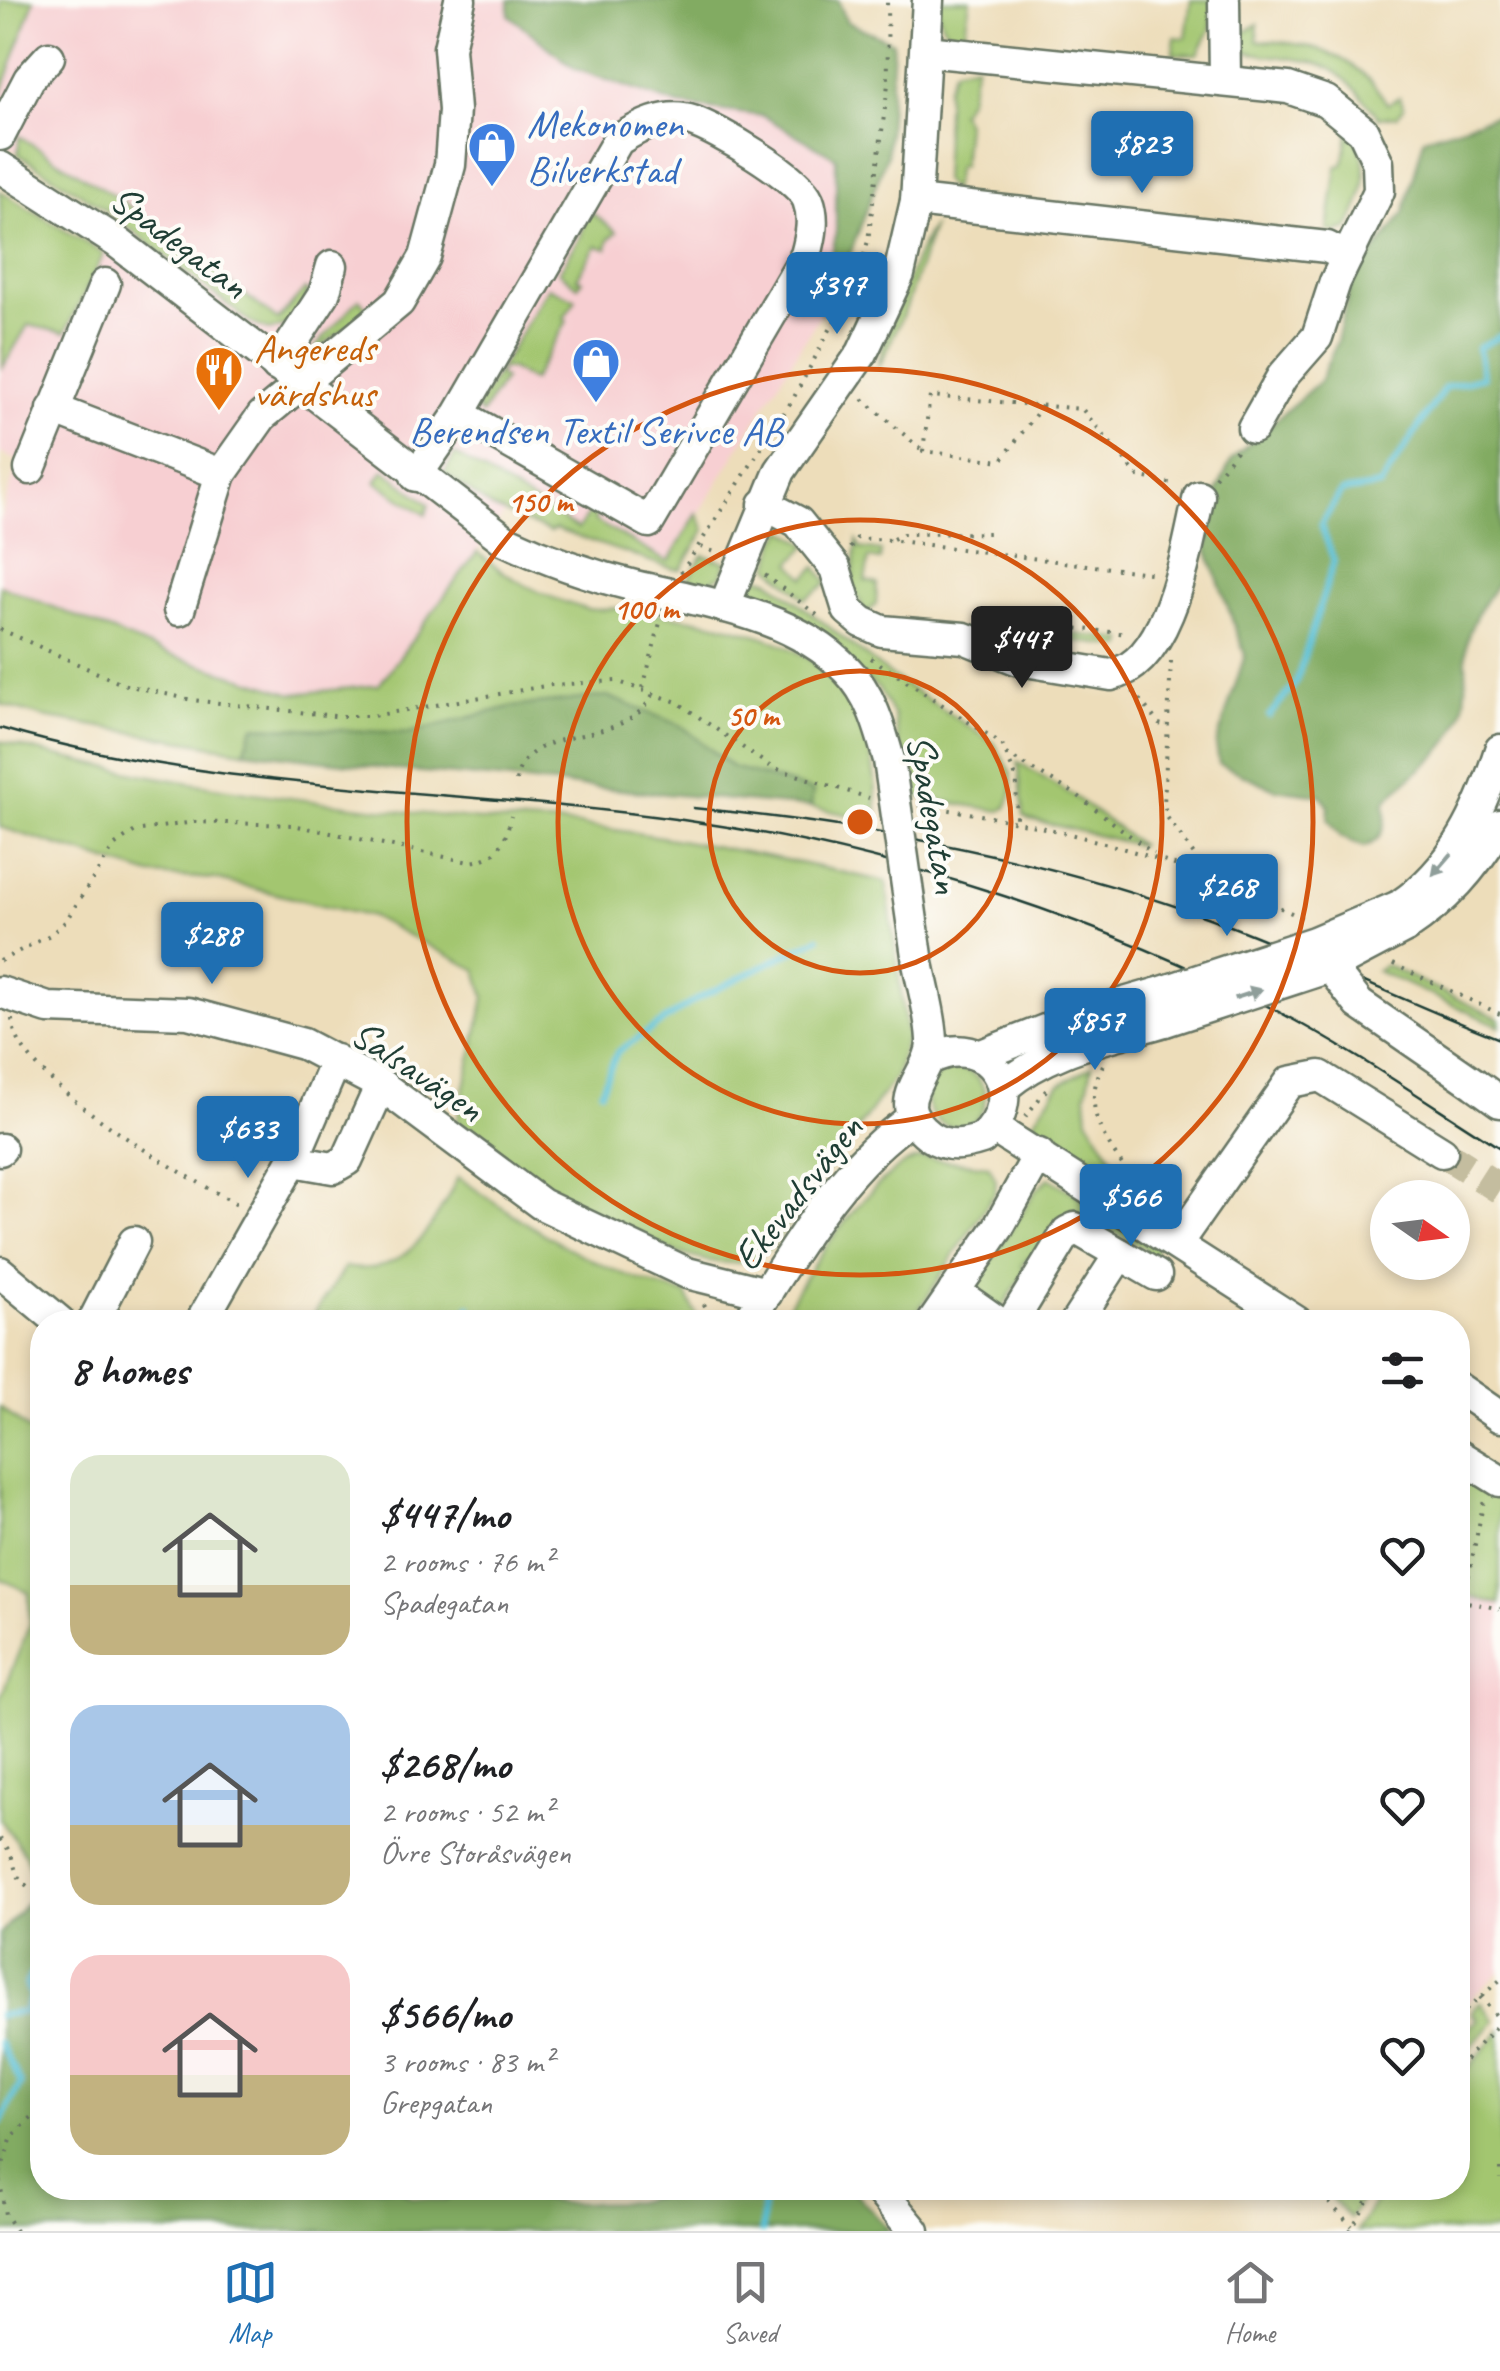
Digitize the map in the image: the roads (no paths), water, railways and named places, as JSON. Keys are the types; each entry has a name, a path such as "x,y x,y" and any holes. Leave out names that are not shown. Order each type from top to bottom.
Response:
{"street":[{"path":"179,610 221,474 262,416 398,302 425,258 450,165 454,110 449,48 460,0"},
{"path":"724,607 780,471 844,381 882,316 899,274 916,200 928,0"},
{"path":"1224,0 1225,79"},
{"path":"926,52 1225,79 1306,93 1350,116 1364,131 1378,163 1378,191 1317,337 1282,377 1253,428"},
{"path":"0,135 30,79 49,57"},
{"path":"416,476 459,414 618,140 642,125 691,120 784,173 808,199 812,230 806,254 648,522 459,414"},
{"name":"Spadegatan","path":"0,167 103,231 416,476 505,540 539,556 724,607 794,632 849,671 871,705 889,760 932,1039 930,1060 914,1079 910,1092 914,1117"},
{"path":"916,200 1327,247 1348,258"},
{"path":"276,366 316,308 332,266"},
{"path":"30,468 105,284"},
{"path":"52,409 221,474"},
{"path":"764,504 798,522 836,568 848,610 882,631 964,638 1019,660 1064,670 1125,672 1160,631 1178,582 1195,492"},
{"path":"1402,917 1472,826 1500,750"},
{"path":"1004,1088 1054,1054 1162,1007 1316,943 1443,902 1480,859 1500,825"},
{"path":"1316,943 1359,1004 1500,1102"},
{"name":"Salsavägen","path":"9,996 68,1010 188,1012 277,1034 361,1066 541,1204 687,1273 767,1294"},
{"path":"980,1056 1083,1015 1162,1007"},
{"path":"914,1117 936,1140 951,1145 982,1138 994,1128 1004,1109 1004,1088 995,1069 980,1056 954,1051 930,1060"},
{"path":"293,1161 333,1168 347,1160 361,1066"},
{"path":"208,1310 293,1161 361,1066"},
{"path":"1176,1243 1290,1082 1320,1076 1442,1152"},
{"name":"Ekevadsvägen","path":"756,1310 854,1169 884,1138 914,1117"},
{"path":"994,1128 1279,1310"},
{"path":"941,1310 998,1228 1039,1154"},
{"path":"1020,1310 1071,1229 1085,1230 1156,1275"},
{"path":"100,1310 134,1242"},
{"path":"1084,1310 1120,1254"},
{"path":"0,1272 46,1310"},
{"path":"954,1290 982,1310"},
{"path":"1470,1396 1500,1417"},
{"path":"1470,1463 1494,1478"},
{"path":"888,2200 914,2231"}],"waterway":[{"path":"1269,716 1296,683 1334,561 1321,525 1341,492 1380,486 1445,387 1483,377 1478,348 1500,336"},
{"path":"601,1091 617,1052 697,999 819,938"},
{"path":"30,1977 26,1984 30,1994"},
{"path":"0,2015 24,2012 30,1998"},
{"path":"0,2043 21,2083 0,2123"},
{"path":"762,2231 766,2200"}],"tunnel":[{"path":"1442,1152 1500,1189"}],"tram line":[{"path":"0,728 83,749 253,777 683,820 836,849 912,868 1063,916 1208,977 1334,1043 1500,1148"},
{"path":"693,808 891,835 1085,878 1212,919 1500,1039"}],"place":[{"name":"Mekonomen Bilverkstad","path":"492,188"},
{"name":"Berendsen Textil Serivce AB","path":"596,404"},
{"name":"Angereds värdshus","path":"219,412"}]}
